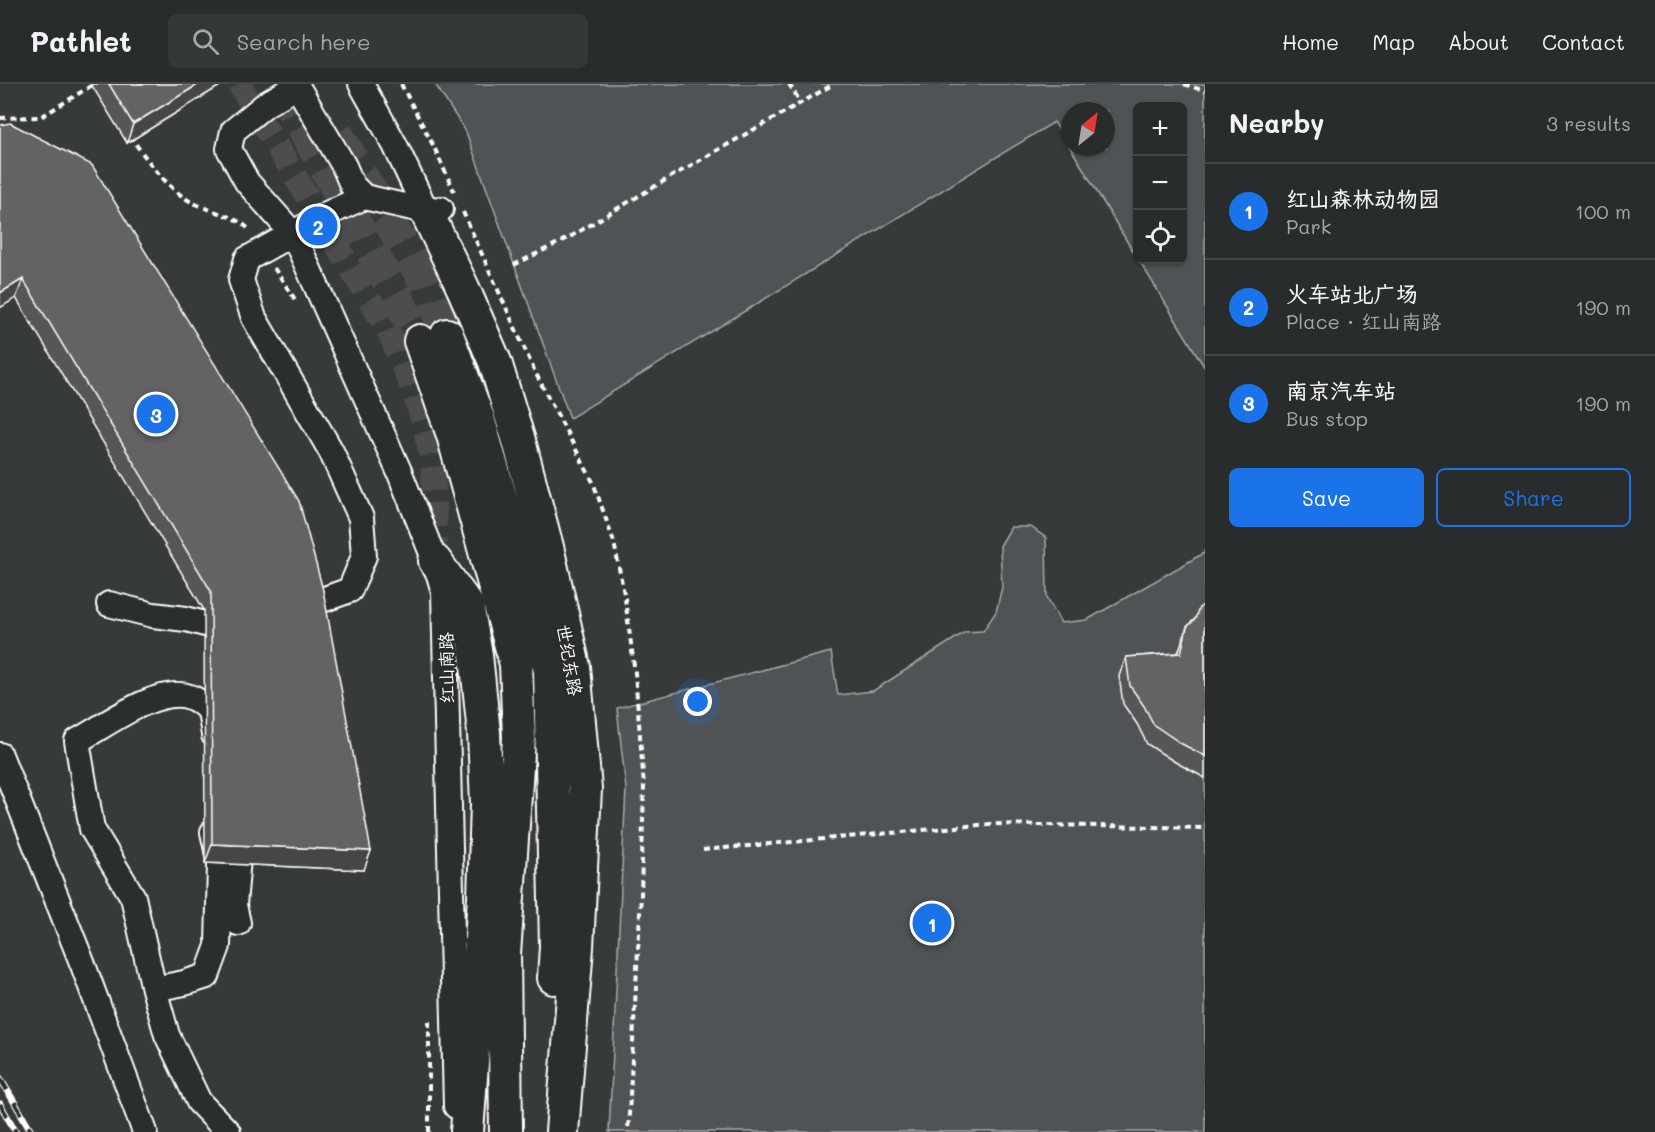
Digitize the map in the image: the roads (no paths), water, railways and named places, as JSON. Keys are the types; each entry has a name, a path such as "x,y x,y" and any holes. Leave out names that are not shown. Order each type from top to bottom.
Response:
{"main road":[{"name":"世纪东路","path":"434,210 463,288 495,362 548,547 574,667 585,789 577,947 562,1132"},
{"path":"506,1132 504,954 519,738 516,664 453,435 434,338 478,418 550,670 556,946 545,1132"},
{"path":"435,561 466,605 476,655 484,732 487,804 484,898 467,1132"}],"street":[{"path":"362,84 434,210"},
{"name":"红山南路","path":"364,197 352,185 344,166 297,86 266,104 233,131 229,149 247,182 293,234 399,471 435,561 444,592 457,1132"},
{"path":"109,604 153,615 186,619 216,638 350,590 364,556 361,518 331,452 254,318 241,280 247,259 329,213 364,197 434,210"},
{"path":"217,690 222,728 221,755 216,749 210,710 189,696 167,695 141,704 77,741 92,829 133,897 167,1035 199,1102 226,1131"},
{"path":"0,755 83,964 145,1132"},
{"path":"154,989 207,976 218,946 220,864 209,809"},
{"path":"238,923 234,905 238,873 239,813"}],"tunnel":[{"path":"239,84 388,330 403,364 422,418 433,472 435,561"},
{"path":"278,84 420,341"},
{"path":"337,133 423,279 447,335"}],"railway":[{"path":"0,1078 32,1132"},
{"path":"0,1104 16,1132"}],"place":[{"name":"火车站北广场","path":"318,226"},
{"name":"南京汽车站","path":"156,414"},
{"name":"红山森林动物园","path":"932,923"}]}
